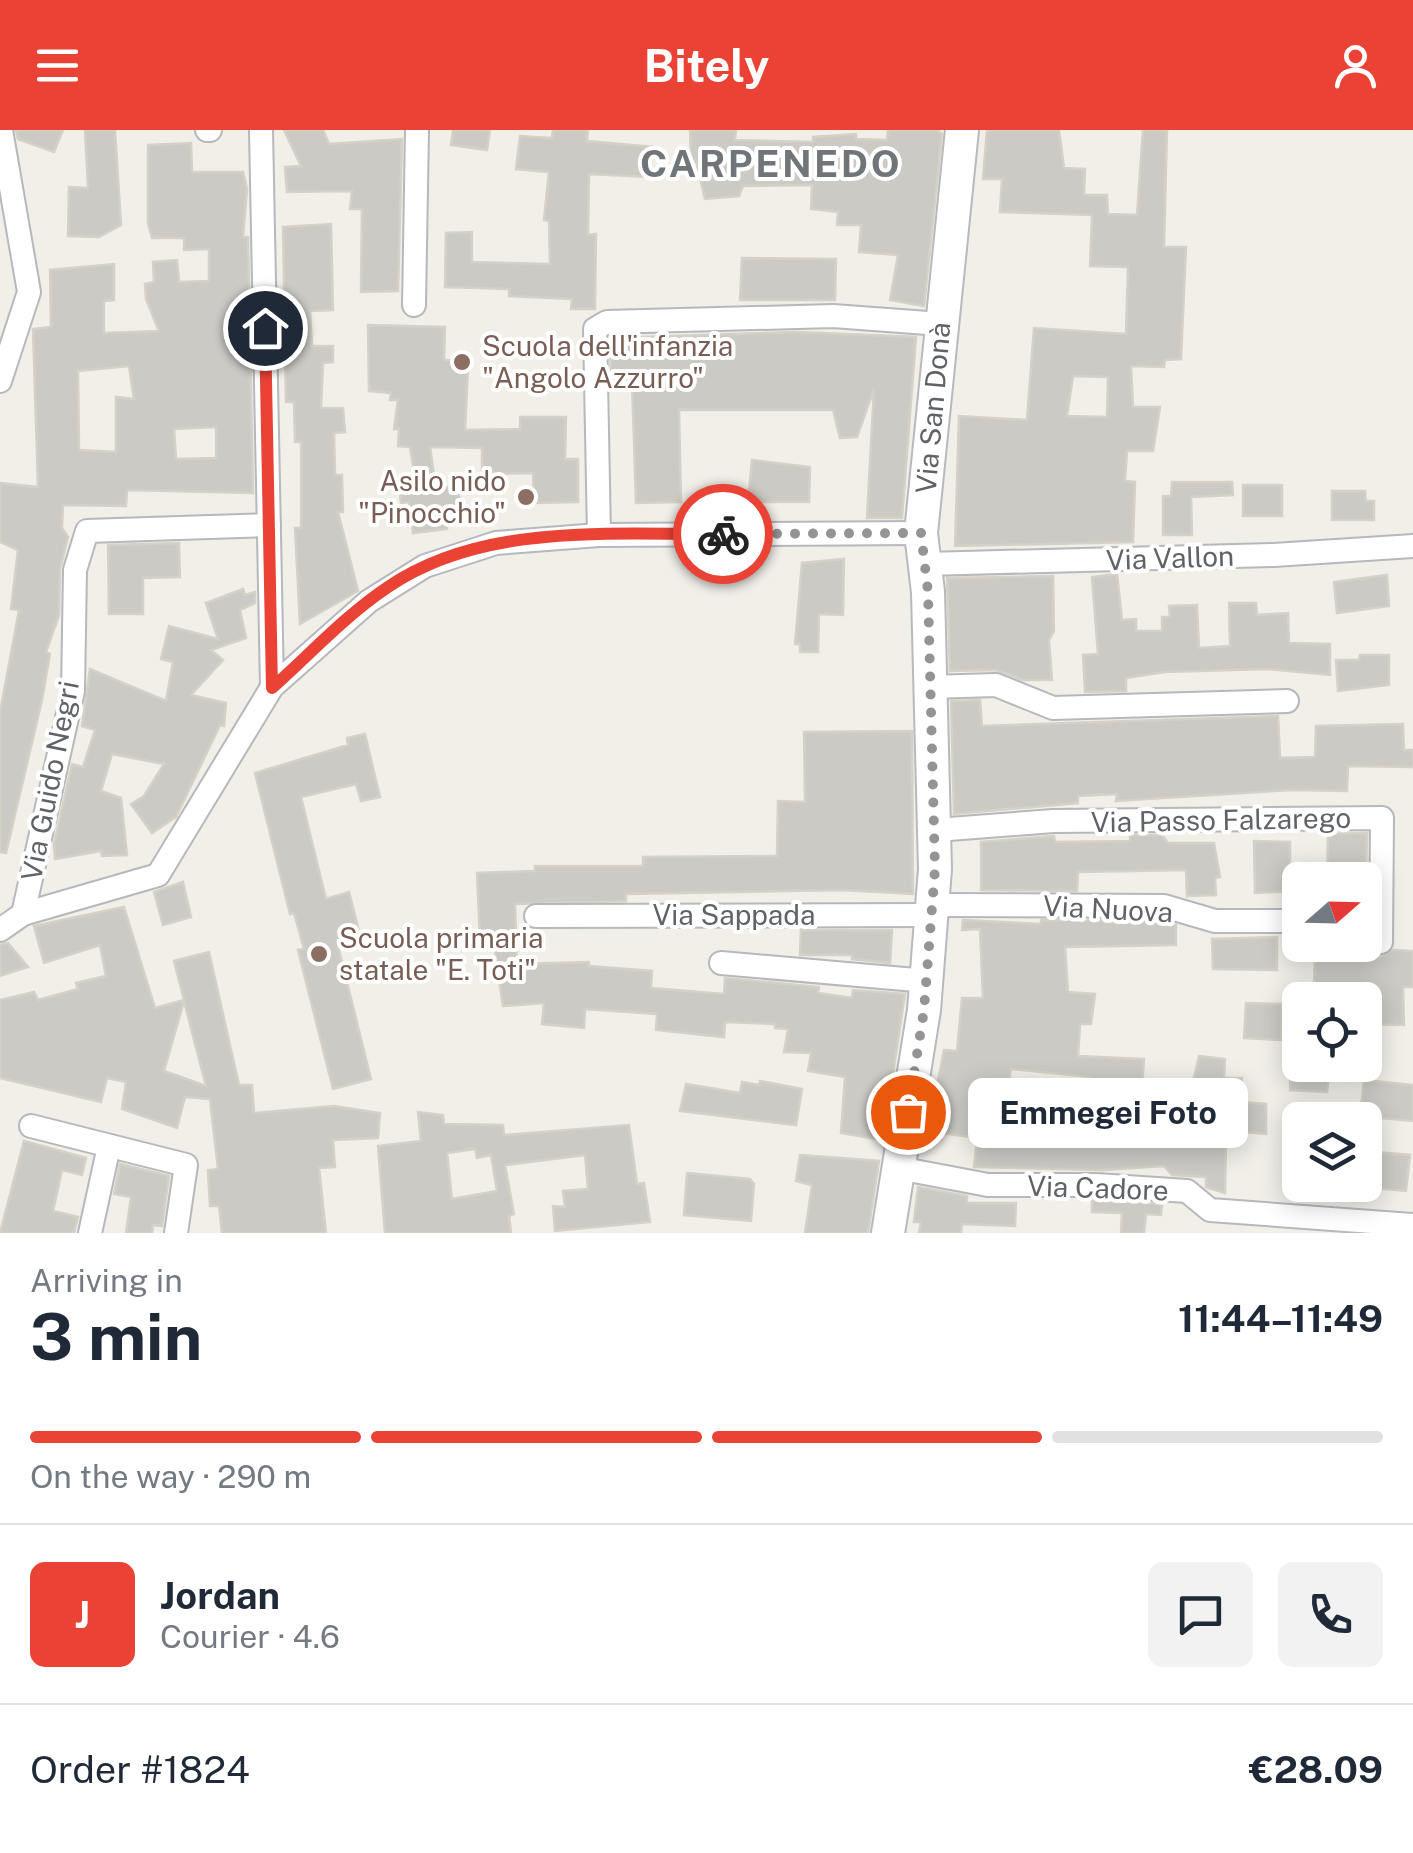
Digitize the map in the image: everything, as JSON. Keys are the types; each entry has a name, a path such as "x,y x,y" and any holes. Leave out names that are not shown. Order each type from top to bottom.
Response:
{"street":[{"path":"0,381 29,292 1,130"},
{"path":"0,930 23,914 158,875 272,688 261,130"},
{"path":"414,305 417,130"},
{"name":"Via San Donà","path":"888,1233 927,981 932,910 936,830 924,549 940,324 962,130"},
{"path":"600,535 595,328 607,322 832,316 940,324"},
{"name":"Via Guido Negri","path":"23,914 72,691 76,570 87,531 269,526"},
{"name":"Via Vallon","path":"272,688 390,585 464,552 496,543 600,535 924,549 1274,555 1413,546"},
{"path":"929,686 996,685 1052,708 1287,701"},
{"name":"Via Passo Falzarego","path":"936,830 1054,821 1382,818 1381,862"},
{"name":"Via Nuova","path":"932,910 1164,906 1216,921 1282,921"},
{"name":"Via Sappada","path":"536,916 932,910"},
{"path":"721,963 927,981"},
{"path":"31,1126 186,1165 176,1233"},
{"path":"90,1233 109,1146"},
{"name":"Via Cadore","path":"898,1168 988,1186 1096,1185 1187,1191 1210,1210 1413,1225"}],"building":[{"path":"16,130 63,130 54,152 18,139"},
{"path":"85,130 115,130 121,225 99,237 68,236 69,187 88,188"},
{"path":"284,130 323,130 329,144 402,139 398,291 361,292 362,209 350,209 352,191 287,192 285,167 301,166"},
{"path":"453,130 490,130 487,150 451,145"},
{"path":"553,130 588,130 587,141 653,147 649,177 589,174 588,235 596,234 595,309 571,309 572,299 509,296 509,289 445,287 446,233 472,232 472,262 550,264 549,221 544,220 549,172 516,169 520,136 552,138"},
{"path":"690,130 736,130 735,140 813,142 813,137 856,134 856,139 887,140 888,130 937,130 942,134 924,306 890,300 898,255 859,252 861,225 837,225 838,212 811,209 812,185 743,186 739,196 705,199 696,161 691,161"},
{"path":"987,130 1059,130 1064,168 1085,169 1084,195 1107,195 1108,214 1137,215 1143,130 1167,130 1164,247 1186,247 1181,359 1165,360 1164,367 1131,366 1133,407 1160,407 1153,451 1127,451 1125,481 1135,482 1133,542 955,546 959,416 1027,420 1034,328 1126,334 1128,267 1090,266 1092,215 1000,212 1002,179 983,179","holes":["1073,376 1108,377 1107,417 1067,416"]},
{"path":"191,143 192,172 243,172 247,189 243,237 248,237 253,493 127,490 126,506 63,505 62,528 68,537 60,569 59,615 46,652 50,654 42,700 6,853 0,852 0,713 19,610 11,609 18,550 0,542 0,483 38,487 33,329 51,327 50,270 114,264 114,300 104,301 104,333 159,331 146,299 145,284 154,282 153,262 177,260 179,282 209,281 209,249 184,250 184,238 152,238 148,223 148,145","holes":["129,366 134,399 116,397 116,452 79,450 78,371","216,427 216,458 176,459 174,429"]},
{"path":"331,224 333,310 310,311 312,346 333,346 333,362 323,363 321,408 343,408 345,432 334,433 335,475 342,475 343,512 338,512 358,591 300,624 295,528 301,528 301,442 295,442 294,402 286,402 283,227"},
{"path":"742,258 836,259 835,300 740,300"},
{"path":"368,325 445,327 444,360 463,360 462,369 468,368 465,430 520,429 520,417 566,417 565,459 578,459 578,502 534,503 533,473 482,474 482,448 430,447 436,489 457,486 462,509 447,512 447,529 413,533 409,502 401,503 399,486 416,483 410,447 398,446 399,429 394,429 398,400 390,400 391,393 369,391"},
{"path":"797,332 916,337 902,518 867,518 874,389 857,437 840,438 833,410 679,410 681,502 636,503 632,380 611,379 610,338"},
{"path":"752,460 810,467 809,502 748,502"},
{"path":"1172,482 1232,482 1233,495 1191,497 1192,535 1163,535 1163,496 1171,496"},
{"path":"1243,485 1282,485 1282,516 1243,516"},
{"path":"1332,491 1365,491 1366,501 1374,501 1374,520 1332,520"},
{"path":"179,543 180,577 143,578 143,614 109,614 108,545"},
{"path":"844,559 843,615 819,614 818,652 800,652 800,644 795,644 802,563"},
{"path":"1117,574 1122,620 1136,619 1136,631 1162,631 1162,617 1170,617 1169,606 1197,605 1199,648 1230,646 1229,603 1256,603 1257,615 1288,613 1289,643 1330,644 1330,675 1267,669 1165,672 1126,678 1126,691 1085,692 1083,655 1098,654 1092,577"},
{"path":"1387,575 1389,606 1337,613 1334,582"},
{"path":"1053,576 1054,631 1049,640 1052,680 1023,680 996,670 950,671 947,578"},
{"path":"243,589 245,595 255,592 255,603 240,610 246,638 211,650 223,660 191,695 226,703 224,726 220,725 176,817 152,833 131,804 144,796 164,764 112,754 101,791 121,798 127,855 102,856 101,851 55,859 54,844 72,764 83,767 95,730 82,726 90,669 166,701 173,662 161,659 169,626 218,639 206,603"},
{"path":"1360,655 1389,655 1389,685 1338,691 1336,660 1359,660"},
{"path":"980,700 982,726 1278,716 1280,758 1315,757 1316,726 1403,724 1404,750 1413,750 1413,767 1348,766 1347,791 1291,790 1116,801 1117,794 1078,796 1078,803 954,814 951,701"},
{"path":"912,731 913,894 843,890 626,894 626,901 515,904 517,964 589,962 589,966 652,971 651,988 724,994 725,978 819,987 818,993 852,998 853,990 905,994 883,1140 841,1133 845,1077 808,1071 811,1053 784,1052 788,1029 775,1028 775,1024 725,1022 724,1037 656,1030 657,1014 585,1009 584,1028 542,1024 544,1003 503,1006 493,938 480,939 477,873 535,871 535,866 643,866 643,857 777,856 778,801 805,802 804,732"},
{"path":"365,734 380,797 361,801 356,784 301,797 326,899 349,892 361,939 338,946 371,1079 333,1089 298,950 304,949 294,913 290,914 255,773 348,745 347,738"},
{"path":"1367,833 1366,862 1327,862 1328,834"},
{"path":"1130,835 1162,835 1168,843 1214,843 1220,877 1215,878 1216,895 1187,896 1186,870 1078,872 1077,891 981,890 981,842 1054,836 1055,842 1130,841"},
{"path":"1254,841 1290,842 1290,862 1282,862 1282,891 1255,893"},
{"path":"183,882 191,917 163,925 154,892"},
{"path":"124,907 155,1008 184,1000 174,961 209,952 239,1085 252,1085 254,1113 334,1106 380,1113 378,1138 333,1140 335,1167 319,1168 326,1233 222,1233 219,1206 210,1206 208,1170 218,1169 210,1099 185,1097 177,1128 122,1109 126,1082 107,1078 101,1102 0,1078 0,1000 34,992 38,1000 78,989 76,983 106,976 100,945 44,963 34,926","holes":["184,1001 206,1086 164,1071"]},
{"path":"963,920 1041,924 1041,920 1162,921 1176,925 1176,945 1065,947 1068,992 1095,994 1091,1024 1080,1024 1078,1056 1144,1059 1141,1100 1199,1105 1197,1139 1226,1140 1225,1193 1206,1187 1206,1177 1172,1175 1164,1166 1102,1170 974,1167 977,1138 928,1131 944,1050 957,1051 962,998 983,998 980,929 962,930","holes":["1011,1069 1092,1077 1087,1131 1015,1128 1019,1107 1005,1105"]},
{"path":"801,930 892,930 890,963 852,959 852,955 800,955"},
{"path":"1277,937 1277,970 1213,969 1212,939"},
{"path":"8,943 28,967 0,976 0,945"},
{"path":"1393,950 1413,951 1413,987 1403,987 1404,1025 1382,1024 1382,982 1314,982 1315,962 1382,962 1382,956"},
{"path":"1246,1003 1282,1004 1281,1040 1244,1038"},
{"path":"1199,1056 1225,1059 1224,1078 1242,1078 1240,1102 1266,1104 1266,1134 1234,1131 1236,1102 1192,1087"},
{"path":"760,1081 802,1089 796,1125 680,1111 686,1084 740,1093 742,1082 759,1085"},
{"path":"1290,1082 1328,1082 1327,1092 1290,1090"},
{"path":"1364,1082 1413,1085 1413,1121 1382,1118 1382,1102 1362,1102"},
{"path":"418,1112 443,1115 444,1124 503,1125 504,1135 629,1125 637,1184 644,1183 650,1222 555,1231 553,1206 565,1207 563,1191 588,1189 585,1155 505,1165 514,1214 509,1216 511,1233 385,1233 378,1146 421,1141","holes":["475,1149 477,1158 491,1155 497,1191 452,1199 447,1153"]},
{"path":"24,1141 86,1158 82,1175 62,1170 53,1211 78,1217 74,1233 0,1233"},
{"path":"1382,1153 1410,1155 1406,1191 1382,1189"},
{"path":"800,1155 879,1161 868,1233 805,1233 812,1185 796,1181"},
{"path":"120,1164 169,1176 162,1226 153,1225 152,1233 126,1233 131,1197 114,1194"},
{"path":"687,1173 750,1179 754,1184 751,1221 684,1215"},
{"path":"918,1187 967,1196 967,1203 1016,1203 1015,1226 962,1224 961,1233 919,1233 921,1222 914,1222"},
{"path":"1092,1200 1162,1204 1161,1215 1146,1214 1144,1233 1121,1233 1122,1213 1092,1212"}],"way so far":[{"path":"723,534 921,533 928,592 936,830 924,1010 908,1112"}],"place":[{"name":"Scuola dell'infanzia \"Angolo Azzurro\"","path":"462,362"},
{"name":"Asilo nido \"Pinocchio\"","path":"526,497"},
{"name":"Scuola primaria statale \"E. Toti\"","path":"319,954"},
{"name":"Emmegei Foto","path":"908,1112"}],"district":[{"name":"CARPENEDO","path":"771,164"}],"route":[{"path":"265,328 272,688 390,585 425,566 464,552 496,543 600,535 723,534"}]}
